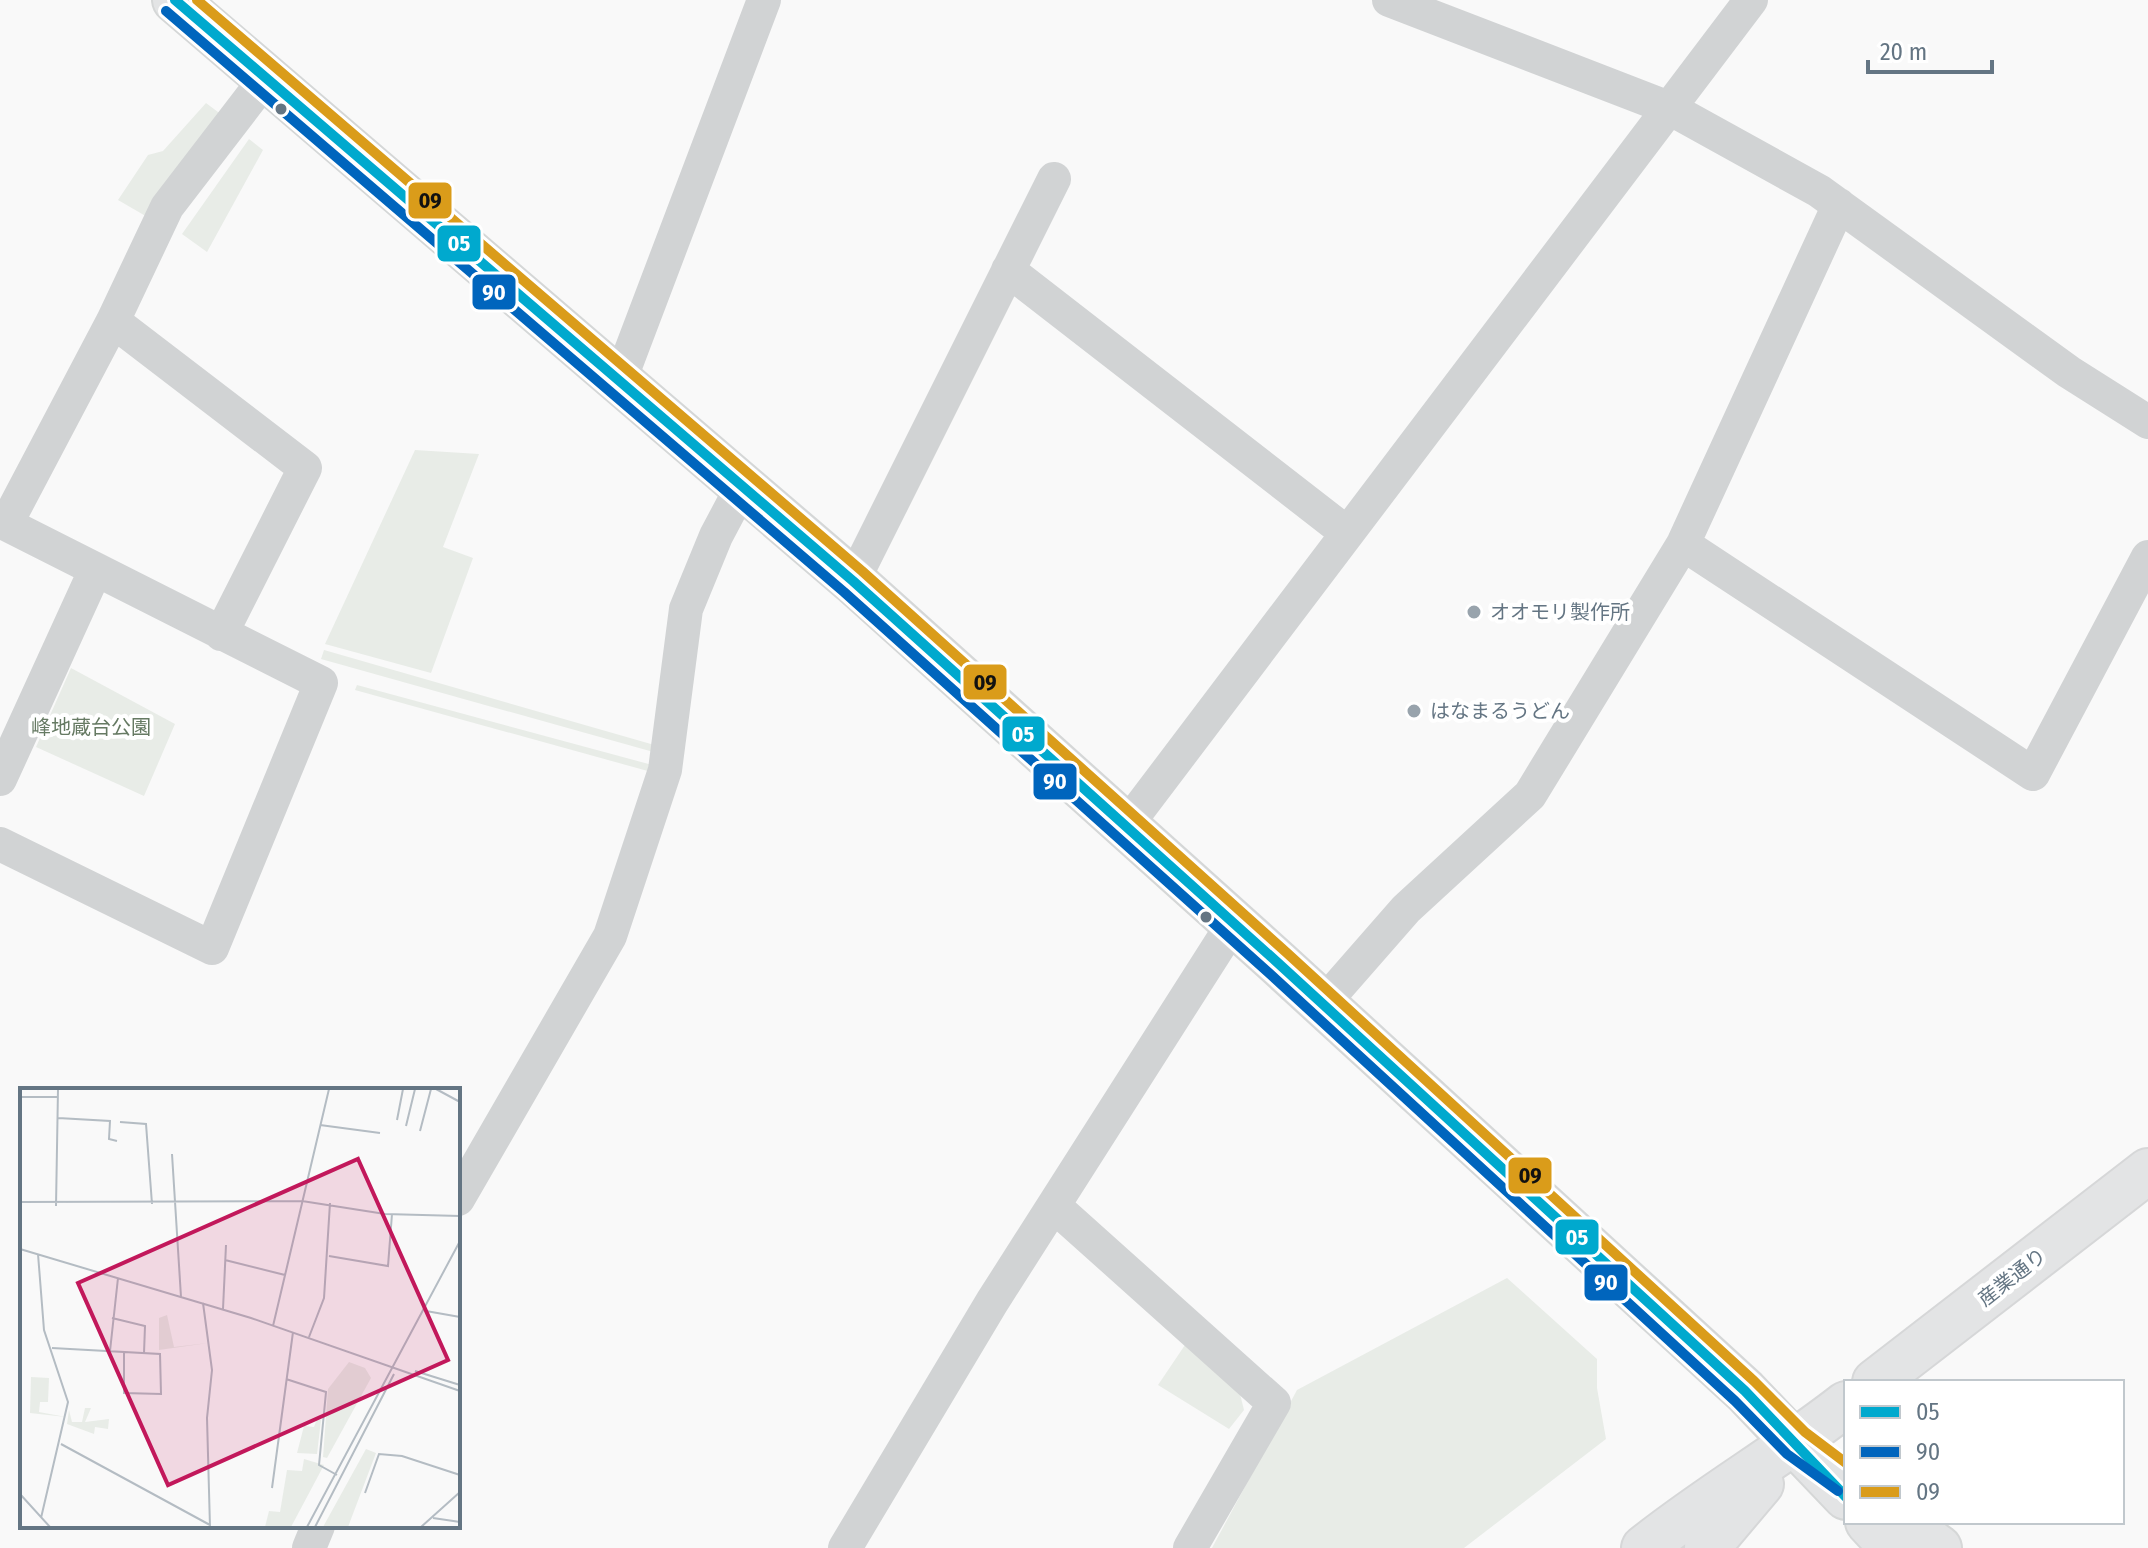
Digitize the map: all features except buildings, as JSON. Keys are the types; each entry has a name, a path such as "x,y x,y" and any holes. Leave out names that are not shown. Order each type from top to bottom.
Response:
{"main road":[{"path":"175,0 853,581 1745,1391 1844,1495"},
{"name":"産業通り","path":"1878,1380 2148,1172"},
{"path":"1644,1548 1683,1518 1796,1443 1844,1406"},
{"path":"1796,1443 1844,1479"},
{"path":"1707,1548 1796,1443"},
{"path":"1870,1524 1892,1548"},
{"path":"1906,1524 1939,1548"}],"street":[{"path":"620,380 764,0"},
{"path":"1389,0 1669,108 1819,191 2069,372 2148,422"},
{"path":"1126,826 1751,0"},
{"path":"0,844 212,948 321,683 3,522 113,321 167,207 266,78"},
{"path":"853,581 1054,179"},
{"path":"1322,1005 1406,909 1530,795 1683,544 1839,205"},
{"path":"1008,270 1347,533"},
{"path":"113,321 305,468 221,634"},
{"path":"460,1196 610,936 665,770 686,609 716,536 743,485"},
{"path":"1683,544 2033,774 2148,557"},
{"path":"0,779 95,571"},
{"path":"845,1548 992,1302 1233,924"},
{"path":"1054,1206 1274,1403 1190,1548"},
{"path":"309,1548 317,1528"}],"green space":[{"path":"206,103 222,115 149,218 118,200 148,155 163,151"},
{"path":"249,139 263,150 207,252 182,234"},
{"path":"415,450 479,454 443,547 473,558 431,673 325,644"},
{"path":"324,650 658,746 657,753 321,659"},
{"name":"峰地蔵台公園","path":"71,668 175,724 144,796 36,747"},
{"path":"357,685 656,766 655,773 355,690"},
{"path":"1507,1278 1597,1359 1597,1388 1606,1439 1464,1548 1212,1548 1297,1390"},
{"path":"1185,1345 1240,1394 1244,1410 1229,1429 1158,1385"}],"transit line":[{"name":"05","path":"175,0 853,581 1278,963 1745,1391 1844,1495"},
{"name":"09","path":"197,0 862,571 1287,953 1754,1381 1805,1432 1844,1461"},
{"name":"90","path":"166,11 844,592 1269,973 1735,1401 1787,1454 1838,1491"}],"place":[{"name":"オオモリ製作所","path":"1474,612"},
{"name":"はなまるうどん","path":"1414,711"}]}
